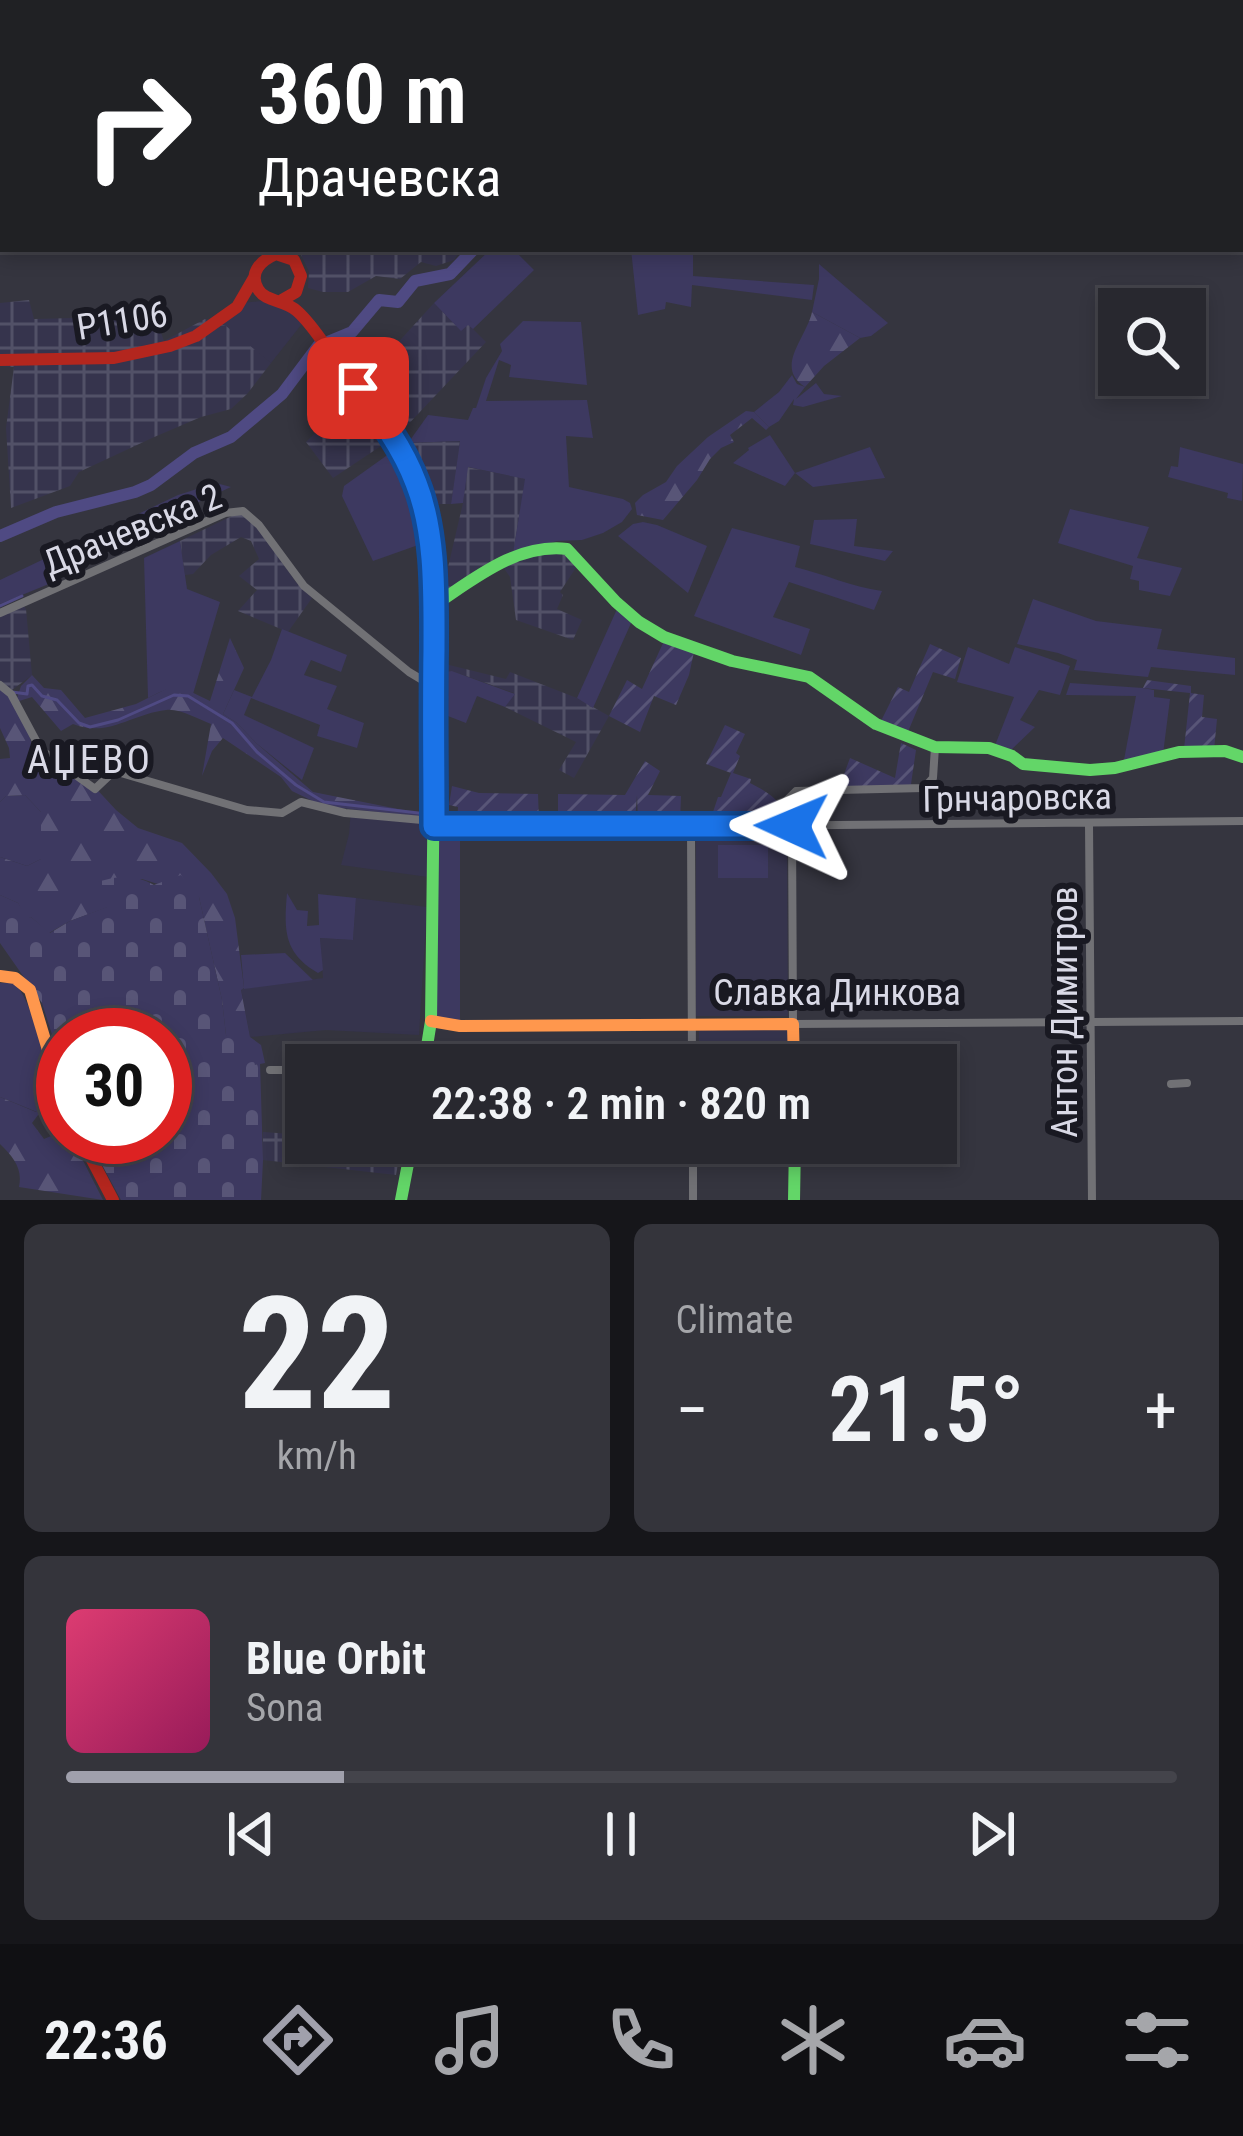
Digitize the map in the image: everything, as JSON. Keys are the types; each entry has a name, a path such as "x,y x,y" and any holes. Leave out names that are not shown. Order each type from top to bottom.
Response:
{"street":[{"path":"241,303 260,263 273,252 292,255 301,276 296,292 299,313"},
{"path":"255,276 258,289 299,313 358,388 395,441 417,484 427,528 433,606 432,972 436,1023 430,1044"},
{"path":"241,303 277,300 296,292"},
{"name":"P1106","path":"0,360 91,360 157,351 207,330 241,303"},
{"name":"Драчевска 2","path":"0,613 225,513 243,512 259,525 304,586 434,687"},
{"path":"433,606 525,552 564,547 614,601 664,637 732,661 809,676 876,724 935,747 988,748 1023,764 1090,770 1180,752 1225,751 1243,757"},
{"name":"Грнчаровска","path":"0,685 11,694 41,750 95,789 114,771 247,810 282,814 301,802 346,813 434,823 792,826 1243,821"},
{"name":"Грнчаровска","path":"792,826 785,802 796,791 926,786 933,778 935,747"},
{"name":"Антон Димитров","path":"1089,824 1092,1200"},
{"path":"691,826 692,1044"},
{"path":"792,826 793,1044"},
{"path":"0,976 15,978 30,991 36,1011"},
{"name":"Славка Динкова","path":"436,1023 1243,1021"},
{"path":"270,1070 285,1070"},
{"path":"1171,1084 1186,1084"},
{"path":"94,1164 113,1200"},
{"path":"400,1200 408,1164"},
{"path":"693,1164 693,1200"},
{"path":"794,1200 795,1164"}],"shaded area":[{"path":"300,252 459,252 454,260 436,266 421,262 400,279 376,276 348,292 308,288 309,271"},
{"path":"29,300 34,319 155,316 164,341 205,319 226,326 271,363 231,409 152,438 79,472 70,486 11,508 6,428 14,367 0,366 0,303"},
{"path":"282,300 305,320 271,363 217,322 241,303"},
{"path":"434,303 461,330 468,324 486,342 401,432 362,382"},
{"path":"352,397 387,442 333,478 306,442"},
{"path":"460,441 451,504 431,504 408,443"},
{"path":"467,467 526,479 513,553 446,592 445,580"},
{"path":"236,514 245,515 261,532 312,598 288,632 238,611 257,590 239,576 259,559 251,541 241,537 211,555 193,574 185,575 180,541"},
{"path":"564,550 577,566 560,592 557,609 582,620 573,640 516,620 510,577 501,564 525,552"},
{"path":"22,604 32,675 12,690 0,682 0,615"},
{"path":"441,663 506,679 510,672 609,716 574,778 559,770 576,742 505,707 514,693 452,671 442,672"},
{"path":"351,809 430,817 428,877 341,865"},
{"path":"696,827 787,827 788,1016 696,1016"},
{"path":"356,898 427,907 419,1035 326,1030 250,1037 241,989 323,978 320,938 353,940"},
{"path":"699,1029 789,1029 789,1044 699,1044"},
{"path":"263,1132 285,1134 285,1162 263,1160"},
{"path":"298,1164 398,1164 396,1175"}],"green space":[{"path":"488,252 516,252 534,270 473,329 468,325 461,331 434,303"},
{"path":"631,252 693,252 693,276 814,285 812,300 692,285 691,307 666,302 665,309 638,315"},
{"path":"819,264 888,323 860,338 812,312"},
{"path":"812,312 860,338 805,387 796,379 792,362"},
{"path":"523,321 581,322 587,385 509,377 511,365 499,360 486,401 587,400 593,438 566,436 569,487 623,499 632,509 622,522 603,533 513,553 525,479 468,467 463,503 451,504 460,441 408,443 428,415 468,420 502,351 500,344"},
{"path":"792,375 805,387 796,399 816,383 824,394 842,396 803,407 793,405 794,399 769,427 754,412"},
{"path":"746,411 754,412 769,427 766,430 752,418 730,435 734,442 710,459 663,520 637,515 635,503 643,495 666,482 708,437"},
{"path":"770,435 795,473 785,486 733,463"},
{"path":"870,447 885,478 813,487 795,473"},
{"path":"1180,447 1243,464 1242,501 1168,477 1171,466 1178,467"},
{"path":"393,451 421,544 373,561 342,496 344,486"},
{"path":"216,483 231,487 57,567 61,579 0,604 0,580 178,495"},
{"path":"1070,509 1149,527 1137,558 1182,568 1170,596 1139,590 1139,581 1130,579 1133,566 1058,543"},
{"path":"857,519 854,546 893,551 885,561 810,544 814,520"},
{"path":"643,522 707,546 688,593 618,536"},
{"path":"732,528 800,546 795,567 882,591 874,610 789,582 773,617 810,629 801,655 694,616"},
{"path":"180,541 187,589 220,602 193,694 175,688 148,698 144,558"},
{"path":"1033,599 1096,621 1162,629 1157,649 1235,658 1235,675 1151,667 1148,677 1074,670 1077,660 1017,644"},
{"path":"617,609 632,621 593,708 577,698"},
{"path":"282,629 347,655 341,672 311,660 304,675 337,686 327,709 364,723 357,748 317,736 320,725 251,698 244,715 314,748 302,780 223,714 234,690 252,697"},
{"path":"230,638 244,668 223,714 313,792 428,815 323,806 292,791 281,777 223,738 202,776 211,724 183,712 153,712 97,728 73,724 61,731 32,697 19,701 32,745 30,754 39,764 52,760 91,783 138,828 182,843 227,894 235,918 250,1037 261,1045 265,1063 255,1065 226,1035 199,897 142,879 98,882 108,907 49,933 31,917 27,919 18,903 0,895 0,857 27,866 41,859 41,812 25,795 6,796 0,802 0,759 10,758 0,728 0,682 17,698 32,675 44,688 61,690 85,718 136,704 170,687 181,687 210,701"},
{"path":"664,641 694,652 689,675 676,705 654,696 640,732 609,716 627,680 642,689"},
{"path":"930,644 961,658 955,679 933,672 907,734 881,721 898,687 909,692"},
{"path":"968,647 1009,664 1015,647 1070,666 1060,695 1039,690 1020,720 1035,727 1008,753 994,748 1014,697 957,682"},
{"path":"452,671 515,694 505,707 477,696 466,723 440,713 442,672"},
{"path":"1147,680 1191,686 1191,693 1204,695 1202,717 1217,719 1214,750 1184,749 1190,693 1143,688"},
{"path":"1070,683 1143,688 1154,690 1154,697 1170,699 1163,754 1123,765 1136,696 1066,695"},
{"path":"725,725 745,734 733,773 751,779 750,783 773,797 788,820 710,821 731,773 706,764"},
{"path":"901,743 916,750 914,786 839,788 850,758 895,778"},
{"path":"645,761 660,771 648,795 681,796 680,822 638,821 637,795 635,822 558,822 558,794 625,795"},
{"path":"452,786 479,793 538,794 539,822 457,823 458,807 449,805"},
{"path":"25,795 41,812 41,859 27,866 0,857 0,802 6,796"},
{"path":"433,826 460,827 460,1026 431,1021"},
{"path":"718,845 768,845 768,878 718,878"},
{"path":"181,875 199,897 226,1035 250,1048 255,1065 260,1063 261,1200 121,1200 102,1164 192,1164 192,1008 44,1008 0,943 0,895 18,903 28,918 50,933 107,907 97,882 126,877 154,885"},
{"path":"287,893 297,910 308,911 307,926 319,925 318,894 356,898 353,940 320,938 323,970 318,973 298,957 288,939"},
{"path":"285,953 313,980 244,989 241,955"},
{"path":"0,983 15,983 36,1032 36,1112 0,1097"},
{"path":"0,1097 36,1112 32,1123 36,1164 85,1164 103,1200 19,1187 16,1163 0,1144"}],"waterway":[{"path":"0,536 56,512 135,492 194,453 231,437 282,394 318,346 352,332 379,300 398,302 415,281 450,274 471,252"},
{"path":"0,606 22,596"},
{"path":"12,692 27,694 32,685 90,727 174,695 188,696 232,723 257,752 324,802 427,814"}],"traffic: fast":[{"path":"433,606 513,558 567,549 616,602 664,637 732,661 809,677 876,724 935,747 989,748 1023,764 1090,770 1179,752 1225,751 1243,757"},
{"path":"427,1044 434,771"},
{"path":"401,1200 408,1164"},
{"path":"794,1200 795,1164"}],"traffic: slow":[{"path":"0,976 15,978 30,990 36,1010"},
{"path":"431,1021 460,1026 793,1024 793,1044"}],"traffic: jam":[{"path":"282,300 296,292 301,276 294,260 276,254 258,267 258,289 292,307 313,329 381,420 415,484 432,569 434,771"},
{"path":"0,360 114,358 170,346 196,336 237,307 255,276"},
{"path":"94,1164 113,1200"}],"district":[{"name":"АЏЕВО","path":"90,759"}],"route":[{"path":"358,388 395,441 417,484 427,528 434,640 434,826 792,826"}]}
